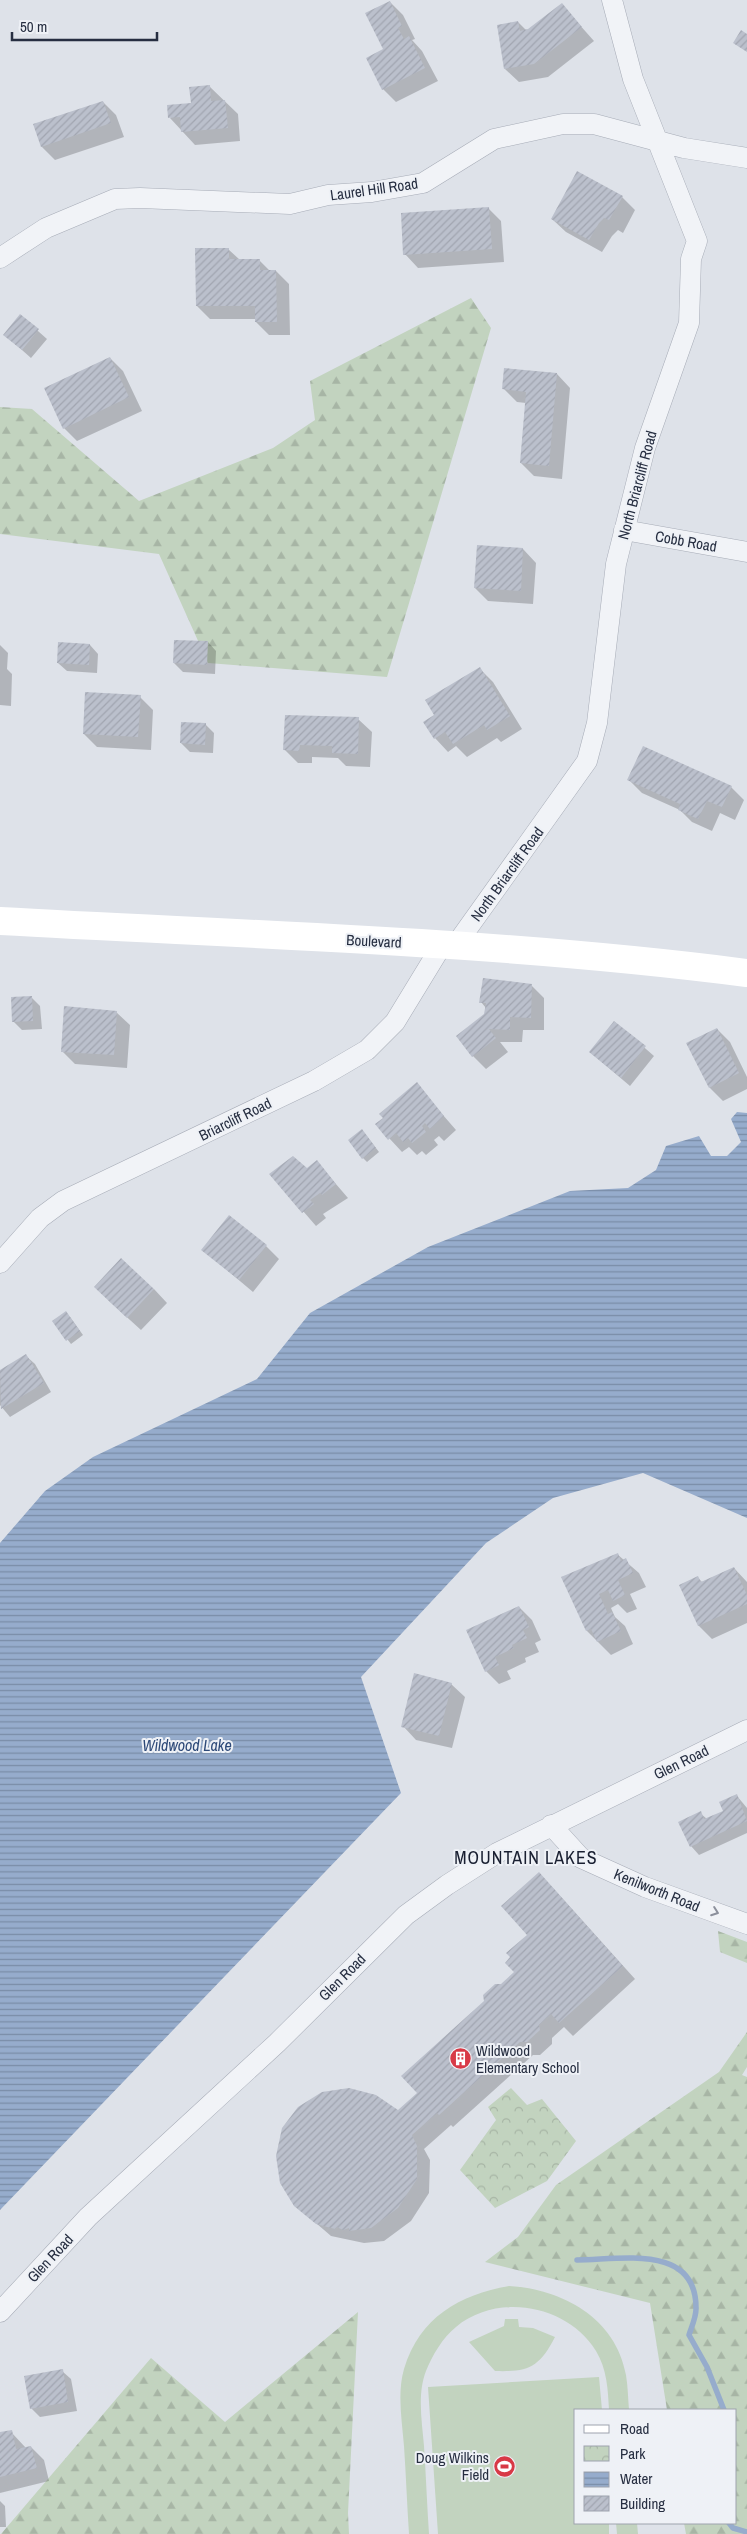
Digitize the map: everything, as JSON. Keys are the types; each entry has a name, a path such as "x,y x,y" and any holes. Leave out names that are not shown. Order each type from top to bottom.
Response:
{"main road":[{"name":"Boulevard","path":"0,921 448,945 638,959 747,973"}],"street":[{"name":"North Briarcliff Road","path":"448,945 587,761 597,723 616,564 645,448 689,323 691,260 697,241 633,79 612,0"},
{"name":"Laurel Hill Road","path":"0,258 46,228 115,200 140,198 290,204 328,195 372,192 423,183 494,139 563,124 594,124 658,141 747,158"},
{"name":"Cobb Road","path":"624,530 747,552"},
{"name":"Briarcliff Road","path":"0,1263 40,1218 64,1201 314,1081 367,1050 395,1022 448,945"},
{"name":"Glen Road","path":"0,2312 102,2204 277,2043 406,1915 447,1885 497,1853 747,1730"},
{"name":"Kenilworth Road","path":"551,1825 580,1858 645,1887 747,1924"}],"green space":[{"path":"471,298 491,328 387,677 208,663 159,554 0,534 0,407 32,409 139,501 273,448 315,420 310,381"},
{"path":"718,1931 747,1942 747,1963 720,1952"},
{"path":"747,2032 747,2067 742,2075 747,2077 747,2534 686,2534 684,2524 737,2524 737,2409 667,2409 650,2303 485,2262 518,2237 556,2185 719,2072"},
{"path":"511,2088 527,2105 542,2099 576,2141 547,2181 495,2208 460,2170 496,2120 488,2107"},
{"path":"509,2286 529,2288 567,2300 584,2310 611,2337 620,2355 626,2375 629,2409 609,2409 606,2380 600,2358 584,2335 568,2323 550,2314 531,2309 511,2307 473,2316 451,2331 442,2341 431,2359 423,2380 421,2408 429,2534 409,2534 400,2397 404,2369 420,2335 431,2322 444,2311 458,2303 474,2295"},
{"path":"358,2312 348,2513 349,2534 1,2534 151,2358 225,2422"},
{"path":"505,2319 518,2319 519,2327 533,2328 555,2337 544,2356 538,2362 524,2369 495,2371 469,2342 504,2326"},
{"name":"Doug Wilkins Field","path":"599,2377 602,2409 574,2409 574,2524 609,2524 609,2534 438,2534 428,2387"},
{"path":"616,2524 637,2524 638,2534 617,2534"}],"water":[{"name":"Wildwood Lake","path":"737,1112 747,1113 747,1518 643,1473 553,1498 486,1543 361,1677 401,1793 0,2210 0,1543 45,1491 93,1457 257,1379 310,1313 428,1247 570,1191 628,1188 656,1170 666,1146 699,1136 711,1156 727,1156 741,1142 731,1119"}],"building":[{"path":"390,1 402,26 398,28 404,39 409,36 425,68 382,90 366,58 383,49 365,13"},
{"path":"562,3 582,27 534,64 504,69 497,25 518,21 520,31 528,29"},
{"path":"741,30 747,34 747,52 733,43"},
{"path":"210,85 211,101 225,100 228,128 181,132 180,117 168,118 167,105 191,103 189,87"},
{"path":"103,101 111,123 41,147 33,124"},
{"path":"577,171 623,196 609,220 604,218 599,223 589,240 551,219"},
{"path":"489,207 492,249 403,255 401,213"},
{"path":"195,248 229,248 229,259 260,259 260,270 276,270 277,322 255,322 255,306 196,306"},
{"path":"20,314 39,329 22,350 3,335"},
{"path":"110,357 129,397 63,429 44,388"},
{"path":"504,368 557,373 549,466 520,463 526,392 502,389"},
{"path":"477,545 523,548 521,591 474,588"},
{"path":"174,640 208,641 207,665 173,663"},
{"path":"58,642 90,644 89,665 57,663"},
{"path":"480,667 510,716 487,730 484,725 453,744 445,732 434,739 423,722 434,715 425,700"},
{"path":"85,692 141,695 138,737 83,734"},
{"path":"285,715 359,717 358,754 332,753 332,746 300,745 299,751 283,750"},
{"path":"181,722 206,723 205,745 180,743"},
{"path":"643,746 732,786 722,807 707,801 698,819 678,810 680,804 627,780"},
{"path":"483,978 532,984 531,1018 510,1017 510,1030 489,1029 496,1038 472,1057 456,1036 484,1014 486,1003 479,1003"},
{"path":"32,996 33,1021 12,1022 11,997"},
{"path":"64,1006 117,1011 114,1055 61,1052"},
{"path":"614,1021 646,1046 621,1078 589,1052"},
{"path":"717,1028 739,1073 709,1088 686,1043"},
{"path":"417,1082 444,1116 430,1129 425,1123 422,1126 426,1132 412,1143 408,1138 403,1142 396,1133 388,1140 375,1124 383,1118 379,1114"},
{"path":"362,1129 376,1148 362,1159 348,1140"},
{"path":"293,1156 307,1168 317,1160 336,1184 322,1195 320,1193 310,1200 314,1204 302,1213 269,1174"},
{"path":"229,1215 267,1245 239,1280 201,1250"},
{"path":"121,1258 154,1289 127,1318 94,1287"},
{"path":"66,1311 80,1331 66,1341 52,1321"},
{"path":"26,1354 44,1383 1,1409 0,1370"},
{"path":"618,1553 621,1561 626,1558 633,1573 618,1580 625,1595 613,1601 608,1590 599,1594 608,1614 612,1612 621,1631 597,1642 591,1629 586,1631 561,1577"},
{"path":"734,1567 747,1595 747,1604 698,1626 679,1585 698,1576 701,1582"},
{"path":"519,1606 529,1627 523,1630 527,1638 512,1645 514,1648 495,1657 499,1665 485,1672 466,1630"},
{"path":"414,1673 452,1683 439,1736 401,1727"},
{"path":"737,1794 747,1821 690,1847 678,1822 701,1811 704,1819 723,1811 719,1802"},
{"name":"Wildwood Elementary School","path":"539,1872 623,1966 559,2023 551,2014 539,2025 540,2030 527,2042 520,2042 439,2115 437,2113 412,2135 417,2146 417,2179 398,2208 371,2228 349,2231 349,2228 343,2230 337,2227 335,2229 316,2224 294,2206 280,2183 276,2156 282,2128 298,2107 322,2092 349,2088 376,2095 398,2110 417,2093 401,2076 484,2001 483,1995 495,1984 501,1984 514,1972 505,1963 510,1957 506,1953 527,1935 501,1906"},
{"path":"63,2369 68,2402 30,2409 24,2376"},
{"path":"12,2430 16,2449 31,2446 37,2468 0,2477 0,2432"}],"waterway":[{"path":"577,2260 614,2258 653,2260 670,2264 684,2274 693,2288 696,2309 689,2335 707,2367 724,2409"},
{"path":"730,2524 733,2528 747,2532"}],"place":[{"name":"Wildwood Elementary School","path":"460,2059"},
{"name":"Doug Wilkins Field","path":"505,2466"}],"district":[{"name":"MOUNTAIN LAKES","path":"526,1857"}]}
